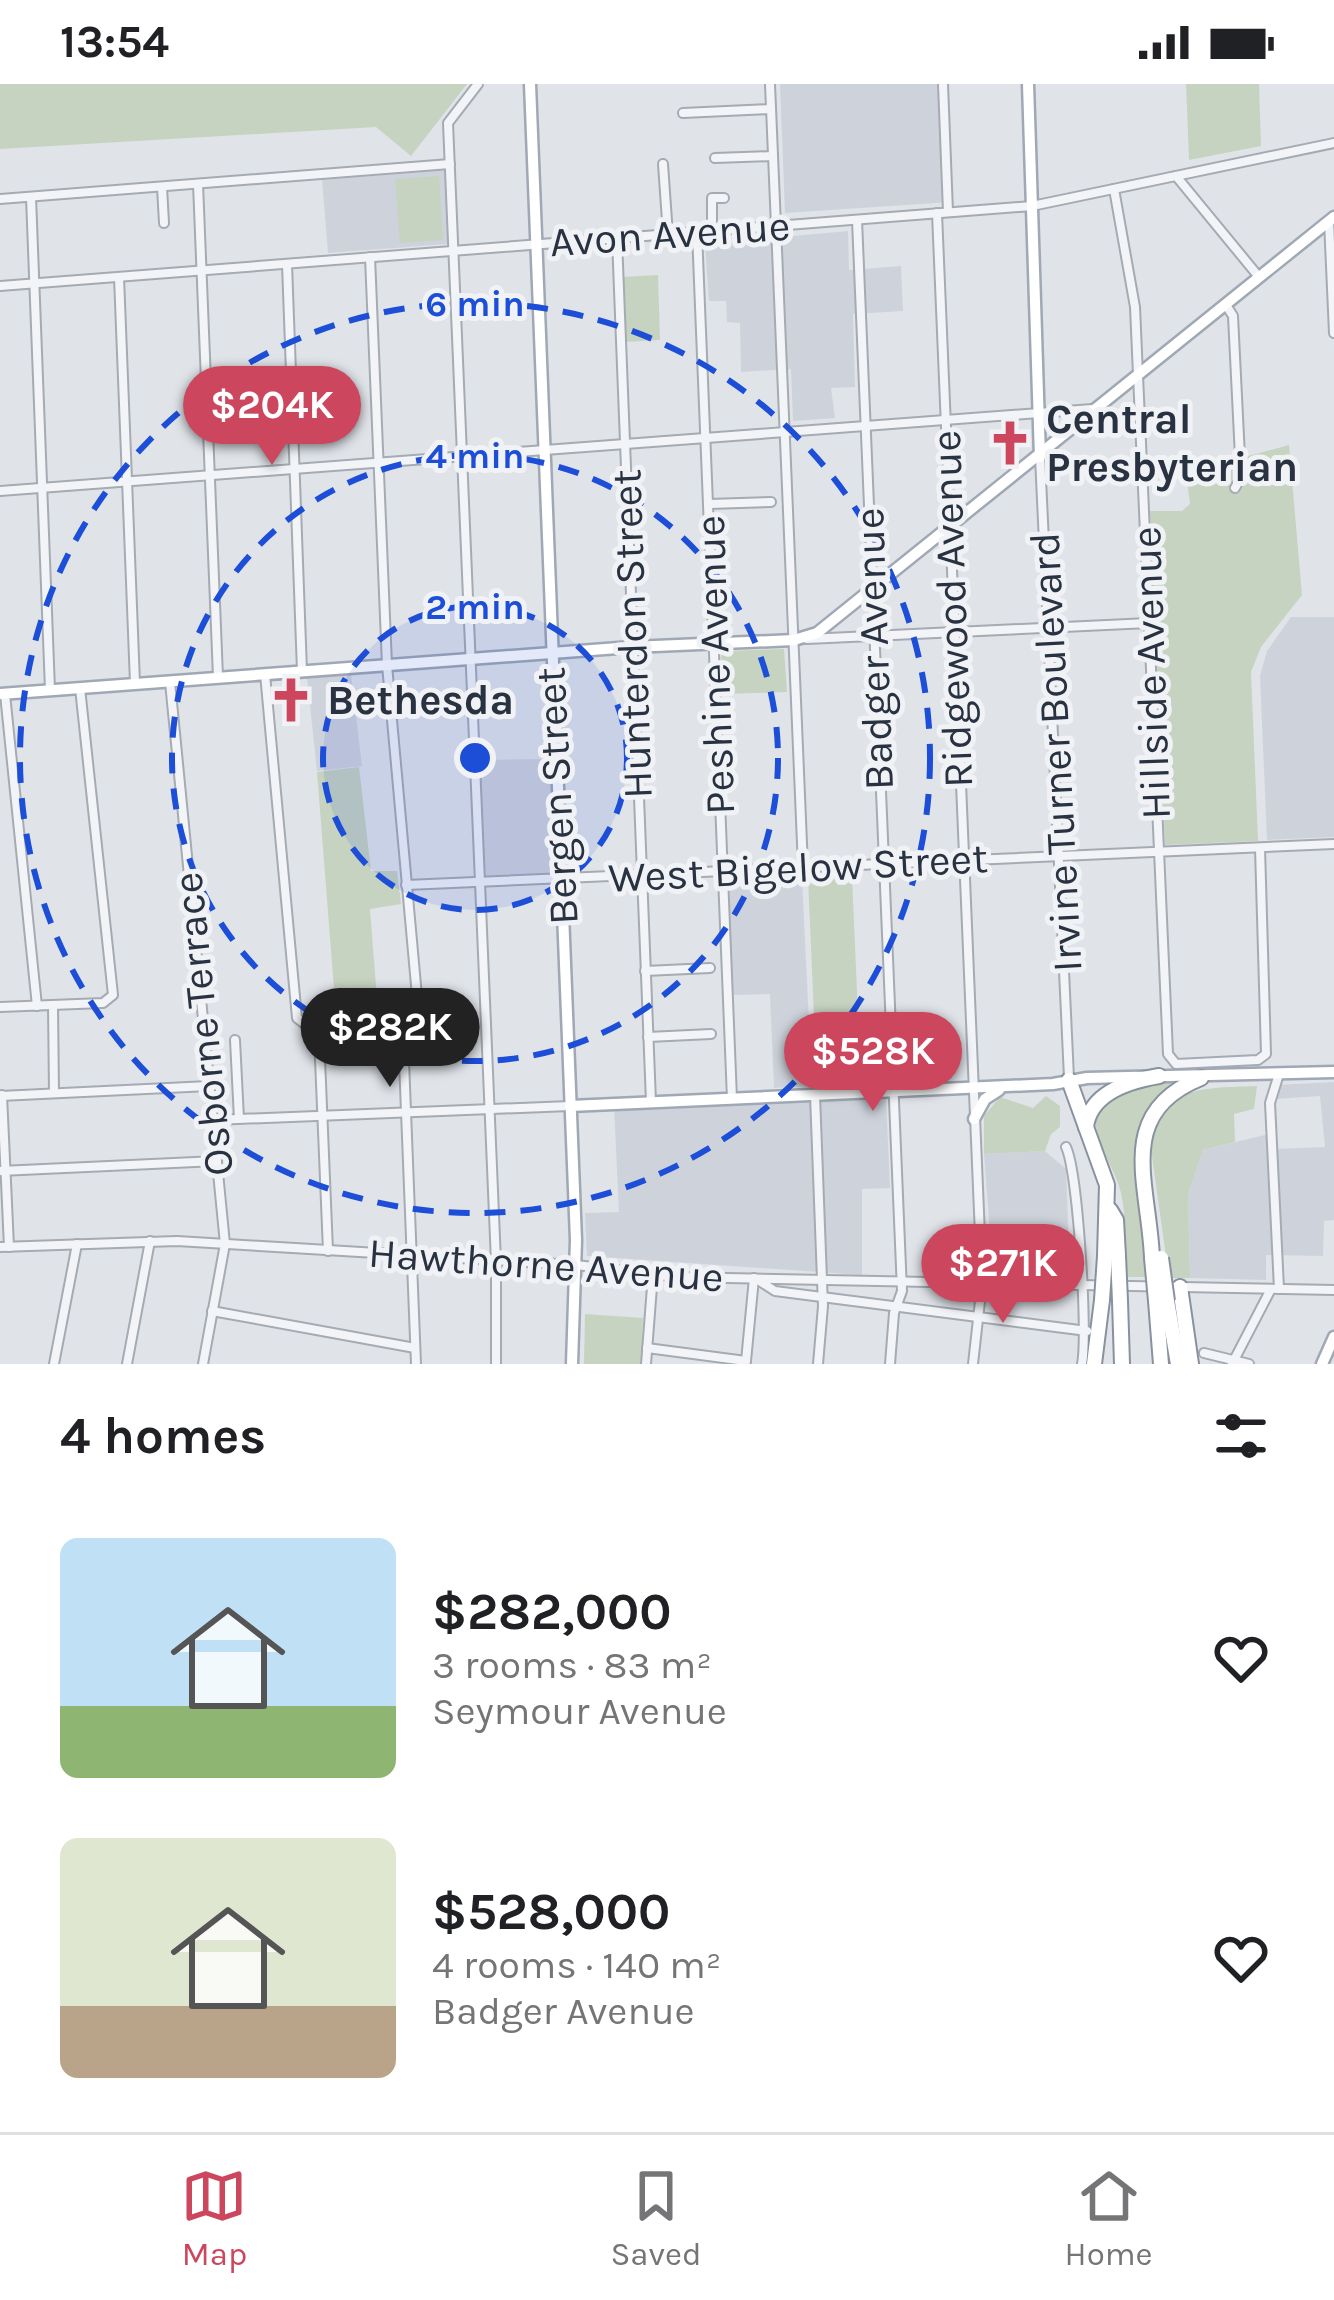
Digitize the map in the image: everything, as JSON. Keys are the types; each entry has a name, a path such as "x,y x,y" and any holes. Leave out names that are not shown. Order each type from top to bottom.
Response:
{"highway":[{"path":"1086,1130 1090,1111 1105,1096 1159,1076"},
{"path":"1161,1364 1161,1301 1145,1128 1155,1106 1172,1090 1201,1078"},
{"path":"1069,1081 1110,1210 1121,1364"},
{"path":"1094,1364 1111,1256"},
{"path":"1180,1287 1191,1364"},
{"path":"1161,1301 1178,1364"}],"main road":[{"name":"Bergen Street","path":"530,84 576,1265 572,1364"},
{"name":"Irvine Turner Boulevard","path":"1024,84 1040,457"},
{"path":"3,694 632,647 794,640 824,630 1332,219"},
{"path":"570,1106 1159,1076 1334,1072"},
{"path":"974,1119 985,1099 1007,1087"},
{"path":"1322,1364 1334,1337"}],"street":[{"path":"478,84 448,123 496,1262 496,1364"},
{"path":"770,84 803,867"},
{"path":"943,84 948,212"},
{"path":"683,113 771,109"},
{"name":"Avon Avenue","path":"0,286 1029,206 1334,143"},
{"path":"715,158 773,155"},
{"path":"0,199 450,164"},
{"path":"663,164 668,235"},
{"path":"1176,176 1260,278"},
{"path":"198,184 218,677"},
{"path":"162,187 164,223"},
{"name":"Hillside Avenue","path":"1114,189 1135,296 1169,1059 1178,1064 1265,1056 1260,848"},
{"path":"31,197 50,690"},
{"path":"712,231 712,198 724,197"},
{"name":"Ridgewood Avenue","path":"937,213 982,1283 974,1364"},
{"path":"1332,219 1334,333"},
{"name":"Badger Avenue","path":"857,220 902,1282 890,1364"},
{"name":"Peshine Avenue","path":"697,232 733,1099"},
{"name":"Hunterdon Street","path":"617,238 651,1102"},
{"path":"370,257 386,665 417,995 403,1036 416,1364"},
{"path":"286,264 302,671"},
{"path":"118,277 135,683"},
{"path":"1226,305 1233,316 1240,454 1241,477 1235,488"},
{"path":"0,490 1099,409"},
{"name":"Irvine Turner Boulevard","path":"1040,457 1069,1081"},
{"path":"709,504 771,502"},
{"path":"794,640 1149,623"},
{"path":"265,674 298,1018 319,1031 328,1251"},
{"name":"Osborne Terrace","path":"170,682 225,1244 203,1364"},
{"path":"0,1007 110,999 80,688"},
{"path":"3,694 37,1006"},
{"name":"West Bigelow Street","path":"406,885 1334,844"},
{"path":"645,971 710,968"},
{"path":"53,1005 55,1093"},
{"path":"648,1037 711,1034"},
{"path":"235,1040 239,1119"},
{"path":"1233,1362 1275,1289 1270,1103 1279,1074"},
{"path":"2,1248 1,1095 209,1086"},
{"path":"815,1095 822,1297 818,1364"},
{"path":"213,1120 570,1106"},
{"path":"1066,1148 1075,1172 1087,1331 1082,1364"},
{"path":"3,1171 217,1161"},
{"path":"127,1364 150,1241"},
{"name":"Hawthorne Avenue","path":"2,1248 150,1241 755,1278 775,1291 1087,1331"},
{"path":"54,1364 77,1244"},
{"path":"646,1364 653,1274"},
{"path":"646,1348 745,1362 755,1278 1334,1290"},
{"path":"212,1308 415,1346"},
{"path":"1204,1353 1250,1364"}],"shaded area":[{"path":"780,84 948,84 952,202 785,213"},
{"path":"446,170 448,244 328,253 322,180"},
{"path":"848,231 849,270 901,266 903,311 853,314 855,387 831,388 835,418 793,421 791,369 741,372 740,323 727,322 726,301 709,301 705,244"},
{"path":"1291,617 1334,617 1334,837 1267,840 1260,676 1267,651"},
{"path":"351,674 362,766 317,771 307,678"},
{"path":"552,759 553,874 483,876 479,760"},
{"path":"802,878 812,1086 774,1088 770,994 733,995 728,881"},
{"path":"1334,1082 1334,1220 1324,1221 1323,1256 1266,1255 1266,1280 1190,1278 1188,1194 1203,1150 1273,1133 1274,1149 1325,1147 1320,1096 1276,1099 1277,1085"},
{"path":"886,1098 890,1188 862,1189 862,1275 587,1256 585,1213 619,1212 614,1107"},
{"path":"1045,1151 1066,1169 1070,1276 993,1271 984,1154"}],"green space":[{"path":"0,84 467,84 411,156 376,127 0,149"},
{"path":"1186,84 1259,84 1261,146 1189,160"},
{"path":"439,176 443,240 400,243 395,179"},
{"path":"658,275 660,340 624,342 620,277"},
{"path":"1289,445 1302,595 1261,647 1251,672 1258,841 1165,845 1150,511 1182,511 1190,504 1186,473"},
{"path":"784,649 787,692 723,694 721,651"},
{"path":"359,767 371,871 397,871 401,904 370,909 379,1025 337,1027 317,772"},
{"path":"852,876 861,1084 817,1086 808,878"},
{"path":"1180,1079 1157,1096 1139,1126 1145,1277 1126,1277 1121,1193 1099,1140 1096,1118 1101,1107 1124,1091"},
{"path":"1257,1086 1254,1109 1234,1114 1235,1142 1203,1150 1188,1194 1190,1278 1169,1278 1149,1135 1156,1118 1165,1106 1192,1092"},
{"path":"1046,1096 1060,1106 1060,1127 1051,1134 1045,1151 984,1154 984,1116 1000,1097 1033,1108"},
{"path":"585,1314 643,1318 641,1364 584,1364"}],"place":[{"name":"Central Presbyterian","path":"1010,443"},
{"name":"Bethesda","path":"291,700"}]}
